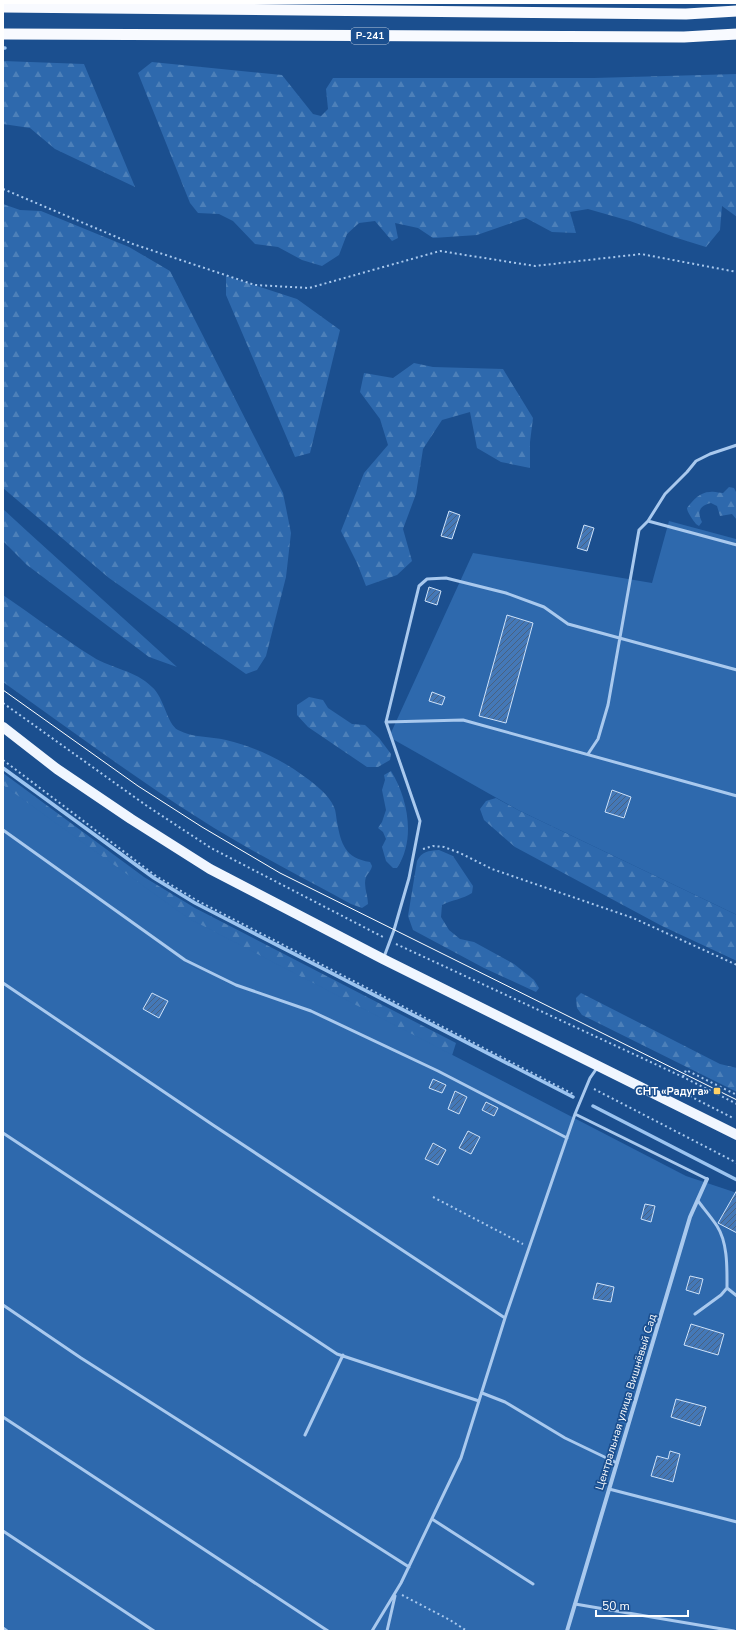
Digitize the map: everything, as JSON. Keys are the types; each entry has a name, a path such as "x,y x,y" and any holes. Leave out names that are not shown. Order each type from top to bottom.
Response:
{"highway":[{"path":"3,7 686,14 737,11"},
{"name":"Р-241","path":"3,34 676,37 737,34"}],"main road":[{"path":"3,727 57,768 131,819 210,869 383,959 737,1135"}],"street":[{"name":"Центральная улица Вишнёвый Сад","path":"567,1631 688,1224 707,1179"}],"lane":[{"path":"588,754 598,739 608,705 629,580 636,552 636,537 639,530 648,521 665,494 696,461 737,444"},
{"path":"648,521 737,546"},
{"path":"383,959 409,878 420,821 386,722 419,586 427,579 446,578 506,593 544,607 568,624 737,670"},
{"path":"386,722 463,720 737,796"},
{"path":"3,830 185,960 236,985 318,1015 438,1072 567,1138"},
{"path":"3,983 213,1126 505,1318"},
{"path":"372,1631 408,1567 461,1458 505,1318 575,1114 587,1086 598,1066"},
{"path":"575,1114 707,1179"},
{"path":"3,1133 337,1354 479,1401"},
{"path":"695,1314 721,1295 727,1288 727,1266 718,1227 698,1201"},
{"path":"727,1288 737,1296"},
{"path":"3,1305 81,1358 408,1567"},
{"path":"305,1435 343,1356"},
{"path":"482,1393 505,1402 564,1438 617,1463"},
{"path":"3,1417 328,1631"},
{"path":"609,1490 737,1522"},
{"path":"432,1519 533,1584"},
{"path":"3,1530 154,1631"},
{"path":"387,1631 395,1592"},
{"path":"575,1604 734,1631"},
{"path":"3,1628 7,1631"}],"path":[{"path":"3,190 133,244 255,285 309,288 440,251 535,266 641,254 737,272"},
{"path":"3,703 146,806 211,848 390,941 683,1077 737,1104"},
{"path":"3,760 156,876 198,901 582,1098"},
{"path":"414,852 433,846 444,847 492,868 633,918 737,965"},
{"path":"683,1077 686,1070 737,1095"},
{"path":"587,1086 737,1163"},
{"path":"672,1087 733,1118"},
{"path":"433,1197 530,1247"},
{"path":"395,1592 450,1620 467,1631"}],"green space":[{"path":"3,61 84,64 135,187 55,149 30,128 3,124"},
{"path":"152,62 282,75 313,114 321,116 328,109 326,89 333,78 594,78 737,74 737,217 722,206 720,230 706,247 630,221 588,209 570,212 576,233 552,232 526,218 477,235 433,238 418,228 395,223 398,238 392,241 375,221 359,223 347,234 339,255 322,266 302,260 278,247 255,244 233,221 219,214 198,213 190,203 138,73"},
{"path":"3,204 20,210 41,211 129,247 170,271 283,493 291,533 286,577 266,656 257,670 246,674 109,578 3,488"},
{"path":"226,276 297,299 340,330 310,453 295,457 226,295"},
{"path":"414,363 433,367 503,369 533,418 530,442 530,468 501,462 477,448 470,412 442,420 423,449 416,494 403,529 412,561 397,575 366,586 357,563 341,531 364,473 388,445 380,419 360,392 364,373 393,378"},
{"path":"729,487 734,488 737,494 737,520 732,514 720,516 717,506 711,503 707,504 700,510 699,512 702,522 699,526 696,524 687,510 692,502 703,493 723,493"},
{"path":"3,509 177,667 149,657 27,565 3,541"},
{"path":"669,521 736,539 737,537 737,915 518,810 389,737 473,553 652,583"},
{"path":"3,595 93,657 131,673 145,681 156,691 171,722 178,730 196,736 226,740 257,750 287,765 317,786 329,798 334,807 340,837 346,849 355,857 370,862 372,866 365,880 368,904 362,908 351,904 255,852 218,830 125,769 3,682"},
{"path":"309,697 323,700 328,708 352,724 365,725 379,738 391,754 390,760 378,767 367,767 308,727 297,715 297,705"},
{"path":"391,771 402,794 408,819 406,845 403,857 397,868 393,868 386,861 382,847 386,839 383,832 378,828 382,822 386,810 382,790 385,780 384,775"},
{"path":"3,773 144,877 195,908 456,1043 449,1065 3,825"},
{"path":"3,785 188,918 686,1176 737,1193 737,1631 3,1631"},
{"path":"496,798 737,915 737,961 662,926 515,847 484,820 480,809 486,801"},
{"path":"439,850 453,856 473,886 472,893 442,905 441,917 449,930 460,939 474,942 514,964 534,980 539,988 536,992 484,968 413,930 408,916 417,861 421,855 426,852"},
{"path":"581,993 720,1064 737,1068 737,1092 582,1015 577,1008 576,998"}],"building":[{"path":"449,511 460,515 452,539 441,536"},
{"path":"584,525 594,528 587,551 577,548"},
{"path":"429,587 441,591 437,605 425,601"},
{"path":"507,615 533,623 506,723 479,716"},
{"path":"432,692 445,697 442,705 429,701"},
{"path":"612,790 631,797 624,818 605,812"},
{"path":"152,993 168,1001 159,1018 143,1009"},
{"path":"433,1079 446,1085 442,1093 429,1088"},
{"path":"455,1091 467,1097 459,1114 448,1109"},
{"path":"486,1102 498,1108 494,1116 482,1110"},
{"path":"468,1131 480,1137 471,1154 459,1148"},
{"path":"433,1143 446,1150 438,1165 425,1159"},
{"path":"737,1190 737,1233 718,1223"},
{"path":"645,1204 655,1206 651,1222 641,1219"},
{"path":"690,1276 703,1279 699,1294 686,1290"},
{"path":"597,1283 614,1287 611,1302 593,1299"},
{"path":"691,1324 724,1334 718,1355 684,1345"},
{"path":"676,1399 706,1407 700,1426 671,1417"},
{"path":"670,1451 680,1454 673,1482 651,1476 657,1456 668,1459"}],"waterway":[{"path":"3,768 154,878 195,903 573,1097"},
{"path":"593,1106 737,1180"}],"tram line":[{"path":"3,690 138,786 202,827 280,873 737,1100"}],"place":[{"name":"СНТ «Радуга»","path":"717,1091"}]}
